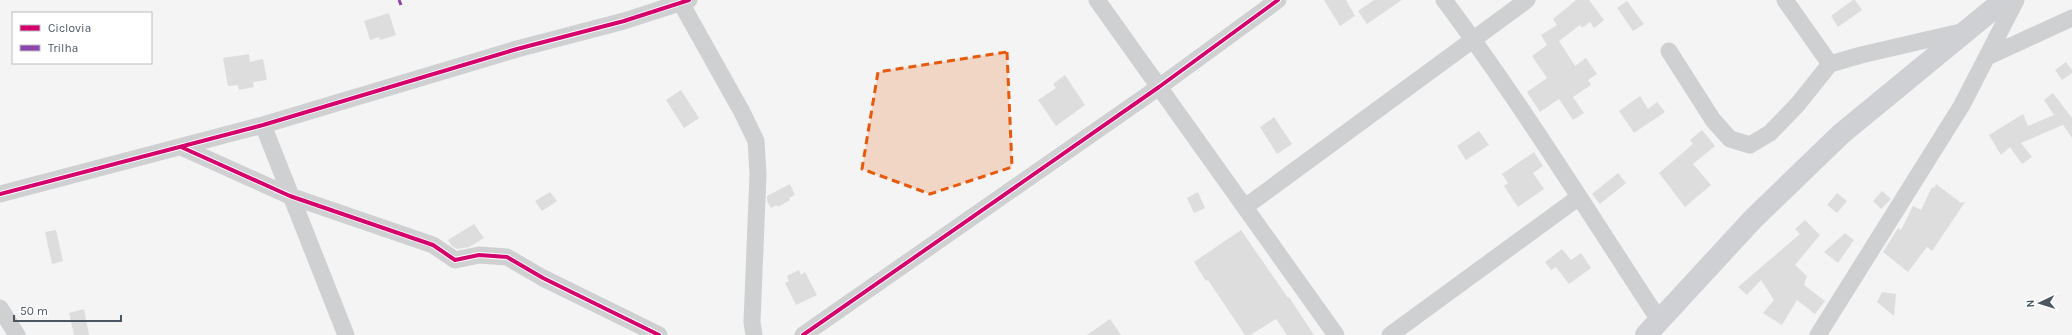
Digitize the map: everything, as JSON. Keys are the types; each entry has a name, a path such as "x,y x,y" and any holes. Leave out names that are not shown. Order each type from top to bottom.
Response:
{"main road":[{"path":"1652,328 1754,219 1841,134 2004,0"}],"street":[{"path":"1097,0 1336,335"},
{"path":"803,335 1159,88 1278,0"},
{"path":"1444,0 1473,39 1579,197 1652,328"},
{"path":"1245,207 1527,0"},
{"path":"1785,0 1830,64"},
{"path":"1818,335 1962,105 2016,0"},
{"path":"0,194 263,126 517,49 685,2 756,141 758,174 753,306 754,335"},
{"path":"1987,57 2072,18"},
{"path":"1669,51 1713,120 1730,139 1750,145 1770,133 1798,104 1830,64 1965,31"},
{"path":"263,126 346,335"},
{"path":"181,147 290,196 433,246 455,260 479,255 507,257 543,278 659,335"},
{"path":"1390,335 1579,197"},
{"path":"0,308 17,335"}],"highlighted area":[{"path":"1007,52 1012,167 930,194 862,169 878,72"}],"building":[{"path":"1324,0 1346,0 1355,16 1340,26"},
{"path":"1374,0 1402,0 1367,24 1358,11"},
{"path":"1576,0 1589,0 1604,20 1594,28 1590,22 1582,28 1580,25 1559,41 1575,66 1586,58 1597,74 1588,80 1591,85 1573,97 1584,113 1573,120 1559,99 1540,112 1527,92 1547,78 1532,56 1547,45 1541,35 1557,25 1553,19"},
{"path":"1855,0 1862,10 1838,27 1831,16"},
{"path":"1627,1 1644,24 1633,31 1617,8"},
{"path":"389,13 396,35 380,40 379,37 370,40 364,21"},
{"path":"249,54 250,62 263,59 267,80 253,82 254,87 239,90 238,85 228,86 223,58"},
{"path":"2066,62 2072,70 2072,73 2062,80 2055,70"},
{"path":"1065,75 1085,105 1056,126 1038,100 1056,88 1053,84"},
{"path":"681,90 699,118 684,128 666,100"},
{"path":"2053,93 2072,118 2072,138 2063,125 2021,143 2032,157 2022,164 2010,147 2001,155 1989,135 2023,114 2028,126 2054,115 2044,100"},
{"path":"1640,96 1648,109 1657,102 1665,112 1634,133 1619,111"},
{"path":"1274,117 1292,144 1277,154 1260,127"},
{"path":"1702,130 1715,146 1693,164 1711,185 1685,207 1659,173 1693,144 1690,140"},
{"path":"1479,131 1489,145 1466,160 1457,146"},
{"path":"1534,152 1543,166 1533,173 1544,189 1518,207 1504,186 1508,183 1502,174"},
{"path":"1618,173 1626,183 1600,204 1592,194"},
{"path":"790,184 795,195 789,198 790,200 778,207 777,205 771,208 767,201 767,196"},
{"path":"1936,184 1960,202 1959,203 1965,202 1932,251 1927,247 1908,272 1883,252 1898,228 1901,230 1913,206 1921,210 1932,187 1934,188"},
{"path":"1882,191 1891,199 1881,209 1873,201"},
{"path":"550,192 557,201 542,211 535,201"},
{"path":"1198,192 1205,208 1194,213 1187,198"},
{"path":"1837,193 1847,201 1837,213 1827,205"},
{"path":"1805,220 1820,235 1795,265 1807,276 1804,285 1825,301 1815,314 1797,300 1782,325 1763,313 1774,300 1761,280 1747,295 1738,287 1800,234 1795,229"},
{"path":"474,224 484,238 469,247 457,249 452,246 448,240"},
{"path":"56,230 63,261 52,264 45,232"},
{"path":"1241,230 1314,335 1287,335 1276,319 1250,335 1245,335 1208,280 1206,281 1194,262"},
{"path":"1845,233 1854,240 1838,263 1824,252"},
{"path":"1562,249 1571,260 1581,253 1591,268 1569,284 1556,267 1551,270 1545,262"},
{"path":"799,270 801,275 805,272 817,295 796,305 785,283 789,281 787,276"},
{"path":"1882,292 1896,294 1894,316 1877,302"},
{"path":"84,309 89,335 74,335 69,313"},
{"path":"1110,319 1121,335 1087,335"}],"marked path":[{"path":"399,0 401,5"}],"cycle path":[{"path":"0,194 263,125 517,49 624,21 689,0"},
{"path":"803,335 1159,87 1278,0"},
{"path":"181,147 290,196 433,245 455,260 479,255 507,257 543,278 659,335"}]}
